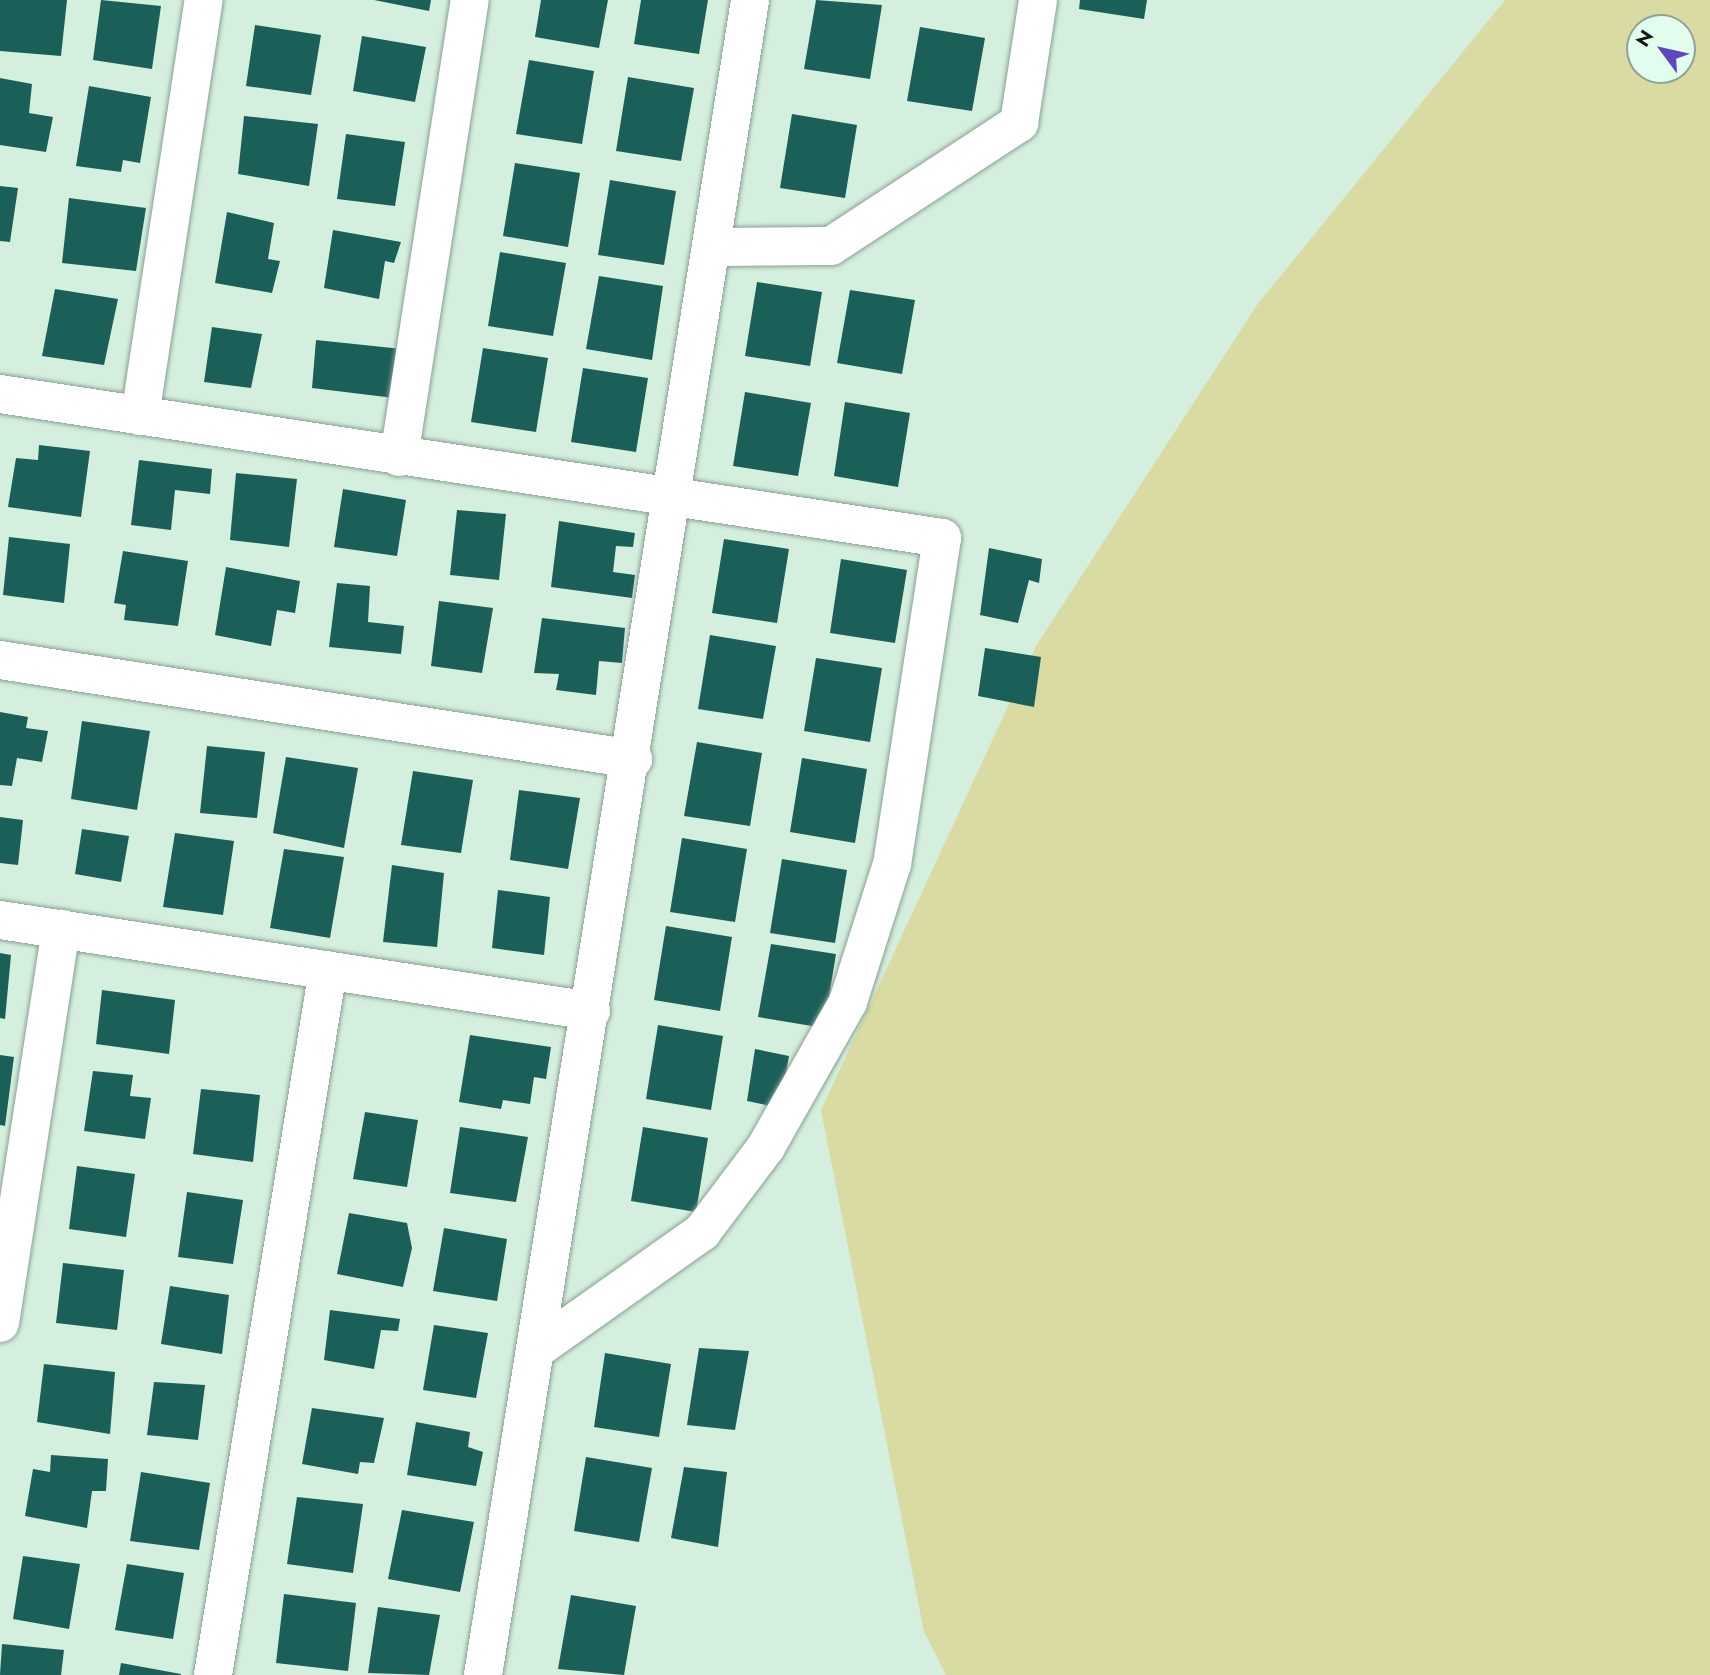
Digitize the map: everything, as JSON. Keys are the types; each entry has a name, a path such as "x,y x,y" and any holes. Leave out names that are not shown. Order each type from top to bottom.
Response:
{"street":[{"path":"140,416 204,0"},
{"path":"399,457 470,0"},
{"path":"483,1675 633,759 750,0"},
{"path":"712,247 831,246 1019,123 1038,0"},
{"path":"0,394 942,538 892,864 848,1002 766,1147 702,1232 537,1349"},
{"path":"0,660 633,759"},
{"path":"0,920 591,1011"},
{"path":"0,1323 61,929"},
{"path":"213,1675 328,970"}],"green space":[{"path":"1505,0 1710,0 1710,1675 946,1675 924,1632 821,1110 1036,646 1257,305"}],"building":[{"path":"0,0 67,0 61,56 0,51"},
{"path":"101,0 161,6 152,69 93,60"},
{"path":"374,0 431,0 429,11"},
{"path":"541,0 608,0 599,48 535,37"},
{"path":"641,0 708,0 699,54 634,44"},
{"path":"816,0 882,5 870,79 804,69"},
{"path":"1080,0 1147,0 1144,19 1079,9"},
{"path":"255,25 321,35 311,95 246,86"},
{"path":"920,27 985,38 972,111 907,101"},
{"path":"362,36 426,47 415,102 353,91"},
{"path":"529,60 594,71 582,144 516,134"},
{"path":"628,77 694,88 681,161 616,151"},
{"path":"0,78 32,84 29,113 53,117 46,152 0,145"},
{"path":"89,86 151,97 140,163 123,160 121,172 76,166"},
{"path":"792,114 857,125 845,198 780,188"},
{"path":"244,116 318,124 309,186 238,174"},
{"path":"346,134 405,142 395,206 337,199"},
{"path":"515,163 580,173 568,247 503,236"},
{"path":"610,180 676,191 664,265 598,255"},
{"path":"0,186 18,188 10,242 0,241"},
{"path":"69,198 146,208 136,271 62,263"},
{"path":"227,212 274,223 268,259 280,261 272,293 215,283"},
{"path":"333,230 401,242 394,263 385,261 379,299 324,288"},
{"path":"500,252 566,263 553,336 488,326"},
{"path":"599,276 663,286 652,360 586,349"},
{"path":"757,282 822,292 810,366 745,356"},
{"path":"55,289 118,299 104,365 42,356"},
{"path":"850,290 915,300 902,374 837,363"},
{"path":"212,327 262,334 251,388 204,382"},
{"path":"316,340 402,349 394,398 312,388"},
{"path":"483,348 548,358 536,432 471,422"},
{"path":"583,368 648,378 636,452 571,442"},
{"path":"745,392 811,403 798,476 733,466"},
{"path":"845,402 910,413 898,487 834,476"},
{"path":"39,445 90,451 81,517 8,507 16,458 38,460"},
{"path":"139,460 212,469 210,494 175,490 171,530 131,525"},
{"path":"236,473 297,479 289,547 230,540"},
{"path":"343,489 406,500 397,556 334,547"},
{"path":"457,510 506,514 499,580 450,575"},
{"path":"559,521 635,533 633,547 616,546 613,572 635,575 632,598 551,587"},
{"path":"9,537 70,544 64,603 3,595"},
{"path":"724,539 789,549 777,623 712,613"},
{"path":"989,548 1042,559 1039,583 1029,580 1018,623 980,615"},
{"path":"123,551 188,561 178,626 124,620 126,605 114,603"},
{"path":"841,559 907,570 895,643 830,633"},
{"path":"226,567 300,581 295,613 277,610 271,646 215,635"},
{"path":"337,583 370,586 368,622 404,626 401,654 329,647"},
{"path":"439,601 493,608 482,673 431,666"},
{"path":"542,618 625,628 622,663 599,661 596,695 556,690 559,674 534,673"},
{"path":"710,635 776,646 763,719 698,709"},
{"path":"985,648 1041,657 1034,707 978,696"},
{"path":"816,658 882,668 870,742 804,731"},
{"path":"0,712 28,717 26,728 48,731 42,762 17,758 12,786 0,785"},
{"path":"82,721 150,731 137,810 71,799"},
{"path":"697,742 762,753 750,826 684,816"},
{"path":"207,746 265,752 257,818 200,813"},
{"path":"286,757 358,768 344,848 273,833"},
{"path":"802,758 867,769 855,843 790,832"},
{"path":"413,771 473,780 461,853 401,845"},
{"path":"519,790 580,798 568,869 510,860"},
{"path":"0,817 23,820 18,865 0,863"},
{"path":"82,829 129,836 121,882 75,874"},
{"path":"175,833 234,841 223,915 163,907"},
{"path":"682,838 747,849 735,922 670,912"},
{"path":"284,849 344,857 330,938 270,928"},
{"path":"782,859 847,870 835,943 770,933"},
{"path":"392,865 444,873 437,947 383,942"},
{"path":"498,890 550,897 544,955 492,948"},
{"path":"666,926 732,937 720,1011 654,1000"},
{"path":"771,944 836,954 824,1028 758,1017"},
{"path":"0,953 11,955 5,1019 0,1018"},
{"path":"102,990 175,1000 169,1054 96,1044"},
{"path":"658,1025 723,1036 711,1110 646,1099"},
{"path":"470,1035 551,1047 546,1079 534,1077 530,1104 503,1100 501,1109 459,1102"},
{"path":"755,1049 789,1056 780,1108 747,1101"},
{"path":"0,1055 14,1057 5,1126 0,1125"},
{"path":"93,1071 133,1075 130,1096 151,1098 145,1139 84,1131"},
{"path":"201,1089 260,1095 253,1162 193,1154"},
{"path":"365,1112 418,1120 407,1187 353,1179"},
{"path":"460,1127 528,1137 516,1202 450,1193"},
{"path":"643,1127 708,1138 696,1212 631,1201"},
{"path":"77,1166 135,1174 126,1237 69,1229"},
{"path":"187,1192 243,1200 233,1264 178,1257"},
{"path":"349,1213 407,1223 412,1248 403,1287 337,1274"},
{"path":"444,1228 507,1239 497,1301 433,1291"},
{"path":"63,1263 124,1270 117,1330 56,1323"},
{"path":"170,1286 229,1295 222,1354 161,1344"},
{"path":"330,1310 400,1319 398,1331 381,1330 374,1369 324,1360"},
{"path":"434,1325 488,1333 476,1398 423,1390"},
{"path":"699,1348 749,1351 735,1430 687,1425"},
{"path":"605,1353 671,1364 659,1437 594,1427"},
{"path":"44,1364 115,1372 110,1434 37,1422"},
{"path":"154,1382 205,1385 198,1440 147,1435"},
{"path":"312,1408 384,1418 374,1463 360,1462 358,1474 302,1464"},
{"path":"416,1422 470,1432 468,1447 483,1452 476,1486 407,1475"},
{"path":"51,1455 108,1459 106,1491 92,1491 87,1528 25,1516 33,1469 50,1472"},
{"path":"586,1457 652,1468 639,1542 574,1531"},
{"path":"684,1467 727,1472 718,1547 671,1538"},
{"path":"141,1472 210,1483 199,1550 130,1541"},
{"path":"297,1497 363,1504 353,1573 287,1564"},
{"path":"402,1510 474,1522 460,1592 388,1579"},
{"path":"23,1556 80,1564 69,1629 13,1619"},
{"path":"127,1564 184,1573 173,1639 115,1630"},
{"path":"284,1594 356,1603 348,1671 276,1663"},
{"path":"571,1595 636,1606 624,1675 558,1669"},
{"path":"378,1607 440,1615 429,1675 368,1673"},
{"path":"2,1644 64,1650 61,1675 0,1675"},
{"path":"121,1663 181,1674 181,1675 119,1675"}]}
